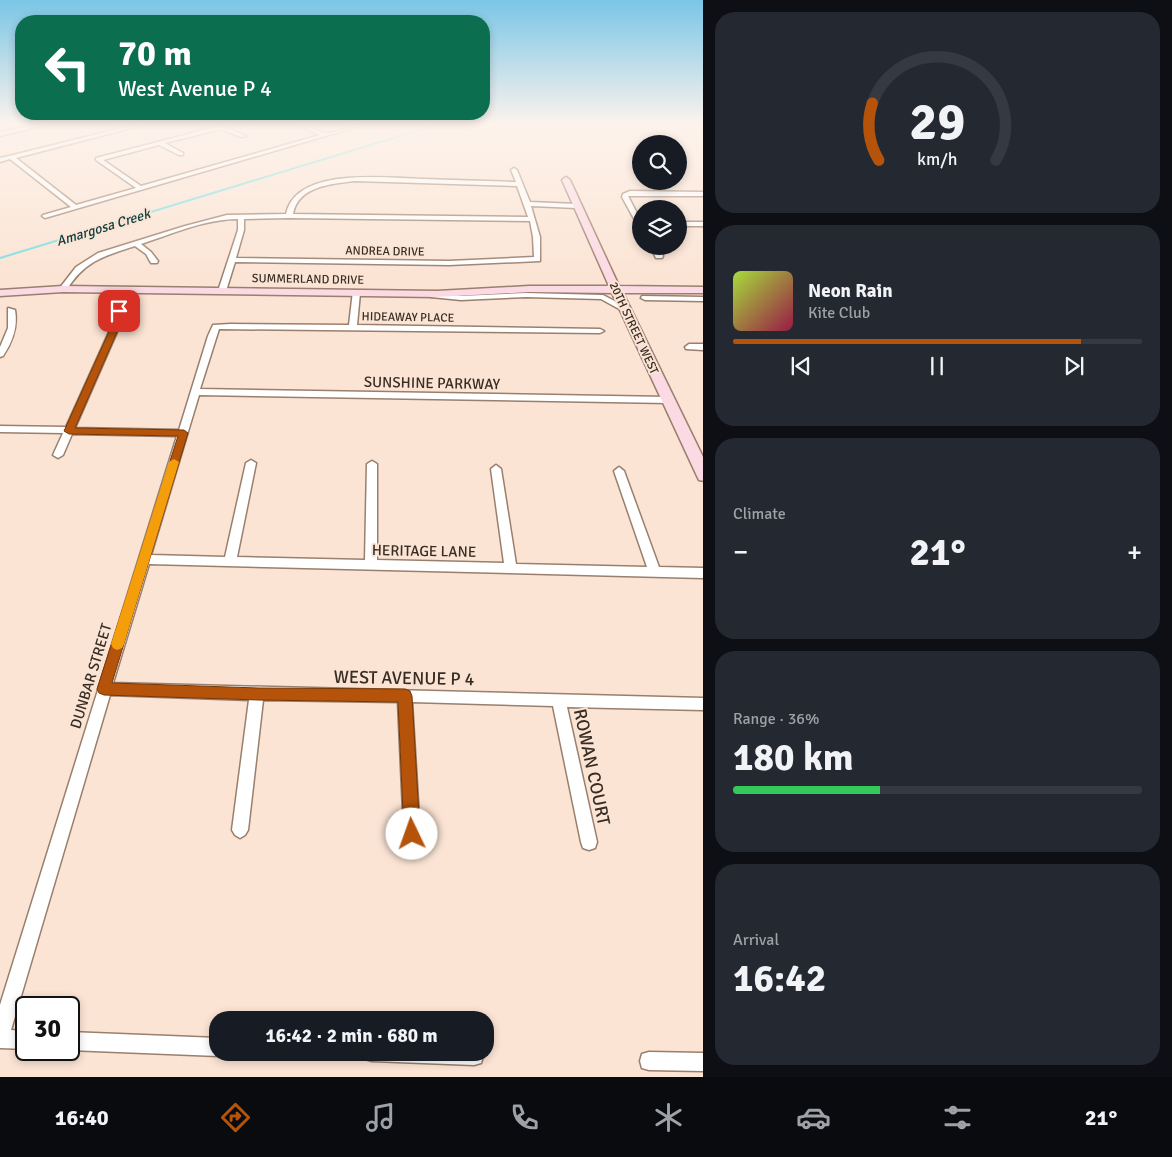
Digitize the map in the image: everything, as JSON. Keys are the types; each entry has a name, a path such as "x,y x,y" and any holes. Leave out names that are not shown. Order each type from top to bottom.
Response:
{"street":[{"path":"34,175 75,207"},
{"path":"121,175 140,188"},
{"path":"45,216 184,175"},
{"path":"63,289 72,273 88,261 211,220 242,216 531,219 516,175"},
{"path":"289,216 294,200 316,186 355,180 519,184"},
{"name":"20TH STREET WEST","path":"566,180 703,476"},
{"path":"632,210 624,197 630,193 703,194"},
{"path":"527,204 577,206"},
{"path":"222,291 241,230 242,216"},
{"name":"ANDREA DRIVE","path":"232,260 449,263 537,259 536,238 531,219"},
{"path":"687,224 703,224"},
{"path":"136,244 149,252 154,261"},
{"name":"SUMMERLAND DRIVE","path":"0,293 63,289 427,294 529,289 703,290"},
{"path":"353,329 356,293"},
{"path":"427,294 461,298 526,296 603,297 624,308"},
{"path":"645,298 703,299"},
{"path":"0,354 8,340 14,320 11,310"},
{"path":"58,455 117,323 119,311"},
{"name":"HIDEAWAY PLACE","path":"216,327 600,331"},
{"name":"DUNBAR STREET","path":"0,1035 216,327"},
{"path":"689,347 703,347"},
{"name":"SUNSHINE PARKWAY","path":"195,392 668,400"},
{"path":"0,429 184,433"},
{"path":"230,562 251,463"},
{"path":"370,565 372,464"},
{"path":"496,469 511,568"},
{"path":"619,471 655,572"},
{"name":"HERITAGE LANE","path":"144,559 703,573"},
{"name":"WEST AVENUE P 4","path":"104,689 703,704"},
{"path":"240,830 258,694"},
{"path":"405,696 412,834"},
{"name":"ROWAN COURT","path":"559,701 589,842"},
{"path":"0,1039 15,1040"},
{"path":"80,1041 209,1047"},
{"path":"649,1060 703,1062"}],"waterway":[{"name":"Amargosa Creek","path":"0,258 271,175"}],"slow traffic":[{"path":"117,644 174,462"}],"route":[{"path":"119,311 117,323 69,431 184,433 104,689 405,696 412,834"}]}
